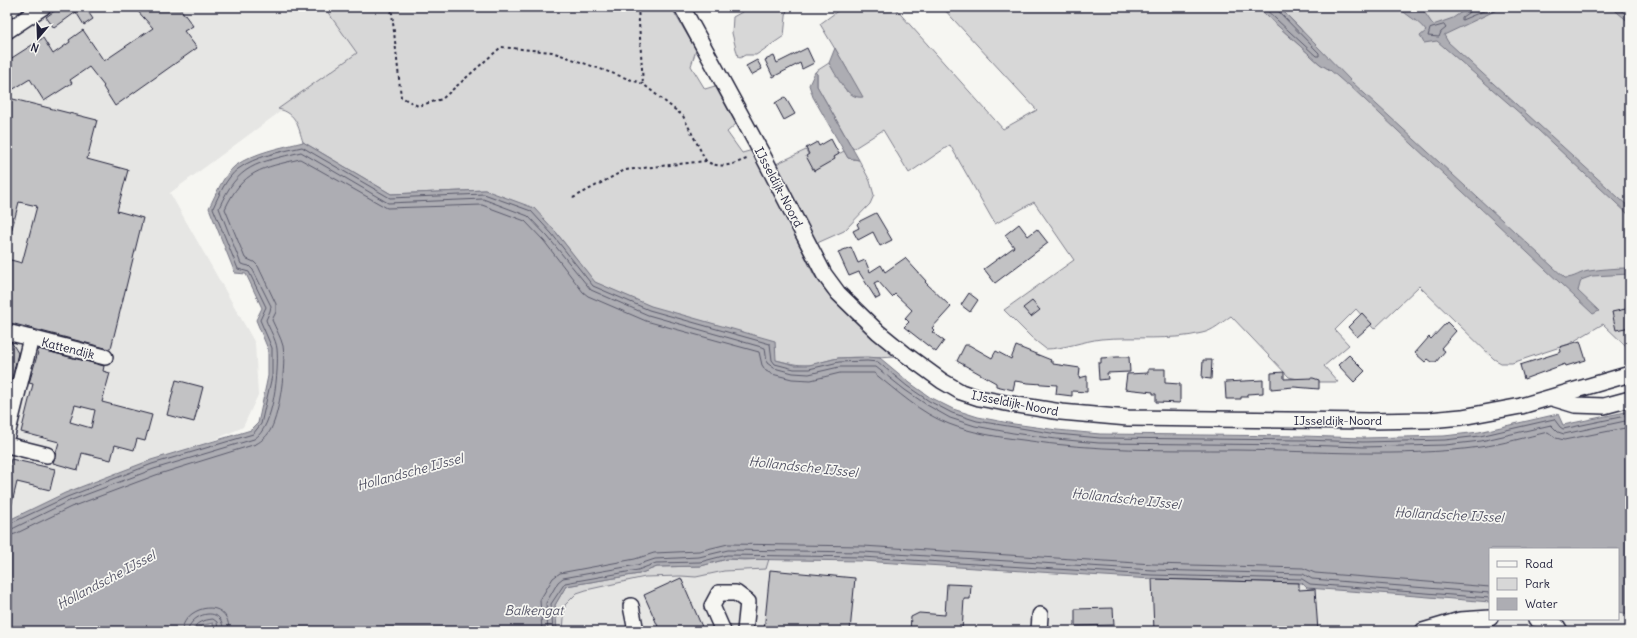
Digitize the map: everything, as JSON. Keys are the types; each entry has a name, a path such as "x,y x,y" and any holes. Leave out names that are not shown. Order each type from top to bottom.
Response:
{"street":[{"path":"7,31 43,7"},
{"name":"IJsseldijk-Noord","path":"682,7 761,152 824,274 838,293 878,332 924,369 961,392 979,398 1061,412 1128,418 1369,421 1429,420 1462,418 1521,406 1630,374"},
{"name":"Kattendijk","path":"7,332 105,357"},
{"name":"Kattendijk","path":"7,435 31,338"},
{"path":"1552,398 1575,405 1604,406 1630,399"},
{"path":"7,445 47,455"},
{"path":"723,631 712,606 719,593 736,593 748,602 745,631"},
{"path":"631,606 636,631"},
{"path":"1039,631 1040,615"},
{"path":"1423,631 1460,620 1489,618"},
{"path":"1539,620 1557,626 1560,631"}],"path":[{"path":"387,7 392,14 401,97 418,106 442,99 501,47 552,52 643,84 683,116 706,161 712,165 722,166 734,164 761,152"},
{"path":"638,7 643,84"},
{"path":"573,198 625,170 706,161"}],"shaded area":[{"path":"43,7 334,7 365,49 170,193 255,343 258,395 243,427 7,533 7,29"},
{"path":"698,552 1257,575 1489,597 1489,620 1619,620 1619,609 1630,610 1630,631 544,631 531,583"}],"green space":[{"path":"324,7 671,7 696,50 691,66 705,89 715,86 736,124 727,132 742,153 753,150 814,275 828,294 895,357 839,358 805,365 775,360 594,282 555,231 485,190 391,194 303,142 296,121 293,117 278,109 357,53"},
{"path":"751,7 787,7 784,36 756,55 745,55 740,58 738,57 732,33 733,17"},
{"path":"843,7 894,7 1003,129 1037,110 942,7 1257,7 1320,64 1330,70 1300,28 1279,7 1630,7 1630,350 1603,324 1569,344 1512,363 1501,363 1494,359 1419,286 1374,329 1356,309 1335,330 1349,345 1324,366 1338,382 1311,382 1289,377 1231,316 1217,326 1202,333 1165,338 1101,339 1059,348 1046,349 1032,338 1004,310 1074,260 1034,202 995,224 950,145 909,173 883,130 853,149 817,86 817,74 815,72 829,63 847,92 847,69 820,24"},
{"path":"806,150 815,167 844,151 848,158 859,160 870,181 874,195 870,204 844,231 815,244 774,165"},
{"path":"727,559 769,559 766,569 724,571 696,577 645,577 577,593 565,605 563,631 557,631 555,605 566,586 639,574 657,567 701,566"},
{"path":"213,623 214,630 212,631 195,631 203,625"}],"water":[{"path":"1257,7 1279,7 1352,82 1565,278 1586,272 1614,268 1630,268 1630,274 1592,276 1581,280 1578,291 1599,311 1593,314 1348,84 1320,64"},
{"path":"1398,7 1421,7 1433,25 1453,18 1469,7 1503,7 1444,35 1448,42 1630,208 1630,216 1523,116 1437,41 1424,43 1420,36 1426,31 1420,24"},
{"path":"1611,7 1617,7 1630,18 1630,23"},
{"path":"835,48 863,97 857,97 842,85 829,63"},
{"path":"815,72 817,74 817,86 859,160 848,158 813,97 809,85"},
{"path":"303,142 391,194 485,190 534,208 555,231 595,282 651,306 775,341 776,360 795,365 809,365 838,358 880,358 931,398 953,409 978,417 1014,424 1100,434 1363,438 1444,436 1479,432 1558,414 1563,425 1630,411 1630,614 1619,612 1619,548 1489,548 1489,602 1307,588 1302,583 1152,579 862,561 727,559 701,566 657,567 639,574 566,586 555,605 557,631 212,631 214,630 213,623 203,625 195,631 7,631 7,521 65,493 151,460 251,430 258,423 268,376 268,349 256,320 262,308 246,274 235,273 209,208 223,180 235,166 251,157"}],"building":[{"path":"60,7 85,7 93,19 84,25 76,12 54,28 46,17"},
{"path":"134,7 179,7 193,26 184,31 197,48 115,106 103,87 104,86 89,67 70,80 72,83 44,101 30,79 7,93 7,61 43,38 53,54 70,42 69,40 83,30 104,61 153,28"},
{"path":"807,48 814,63 802,69 800,63 773,77 765,60 774,56 777,63"},
{"path":"757,60 762,69 751,75 746,66"},
{"path":"785,97 795,114 784,120 775,103"},
{"path":"9,98 97,120 87,159 128,170 117,211 143,218 111,348 109,349 7,322 7,259 22,263 37,206 19,202 10,236 7,235 7,105"},
{"path":"831,139 839,154 834,157 835,159 814,171 806,156 809,154 806,148 817,142 819,146"},
{"path":"876,213 892,240 880,246 873,232 858,240 853,231 859,228 857,224 860,221"},
{"path":"1019,224 1028,236 1037,229 1048,243 995,283 984,269 1014,247 1005,235"},
{"path":"851,247 858,263 865,260 870,272 881,265 885,272 905,258 926,281 925,282 951,307 932,328 934,330 932,332 944,341 936,352 904,327 909,322 905,318 912,310 895,294 892,297 878,281 874,283 880,297 876,299 859,272 849,276 838,252"},
{"path":"969,293 978,300 970,312 961,305"},
{"path":"1032,301 1040,310 1031,317 1023,308"},
{"path":"1630,308 1630,327 1616,330 1612,312"},
{"path":"1362,313 1372,324 1357,337 1348,327"},
{"path":"1447,322 1456,331 1441,348 1445,351 1436,362 1432,362 1428,359 1425,362 1415,353 1429,337 1431,339"},
{"path":"7,341 12,343 18,353 12,379 7,377"},
{"path":"1580,341 1586,360 1566,366 1565,364 1524,379 1520,365 1561,352 1560,347"},
{"path":"965,345 969,345 992,358 996,351 1011,359 1016,346 1051,360 1050,362 1053,362 1053,364 1080,368 1079,378 1087,376 1087,392 1072,391 1072,396 1056,394 1057,385 1015,381 1013,390 996,386 996,383 957,361"},
{"path":"39,349 104,366 103,371 110,373 102,402 152,415 145,441 137,439 134,450 115,445 111,460 82,453 78,470 53,463 59,442 21,432 33,384 29,383","holes":["75,405 95,410 91,428 70,422"]},
{"path":"1349,355 1365,371 1354,382 1338,365"},
{"path":"1129,357 1130,372 1107,373 1108,379 1099,380 1098,363 1101,363 1101,358"},
{"path":"1203,360 1212,360 1211,379 1202,378"},
{"path":"1148,369 1165,369 1165,383 1180,384 1180,403 1156,402 1156,394 1153,394 1153,392 1125,389 1127,374 1148,373"},
{"path":"1284,372 1284,379 1313,378 1319,380 1319,389 1294,387 1271,389 1271,373"},
{"path":"176,380 203,387 194,422 167,415"},
{"path":"1263,380 1263,393 1247,394 1247,397 1241,397 1241,399 1226,399 1225,382"},
{"path":"11,459 55,469 50,490 17,482 11,507 7,507 7,476"},
{"path":"770,570 855,578 850,631 764,631"},
{"path":"681,578 704,631 660,631 644,595"},
{"path":"1152,579 1299,583 1299,590 1315,589 1318,631 1154,631"},
{"path":"947,584 971,585 970,599 964,599 962,631 910,631 911,617 919,613 945,615"},
{"path":"1113,608 1114,625 1075,626 1075,609"}],"water label":[{"name":"Hollandsche IJssel","path":"803,467"},
{"name":"Hollandsche IJssel","path":"410,472"},
{"name":"Hollandsche IJssel","path":"1126,499"},
{"name":"Hollandsche IJssel","path":"1449,515"},
{"name":"Hollandsche IJssel","path":"106,580"},
{"name":"Balkengat","path":"534,610"}]}
